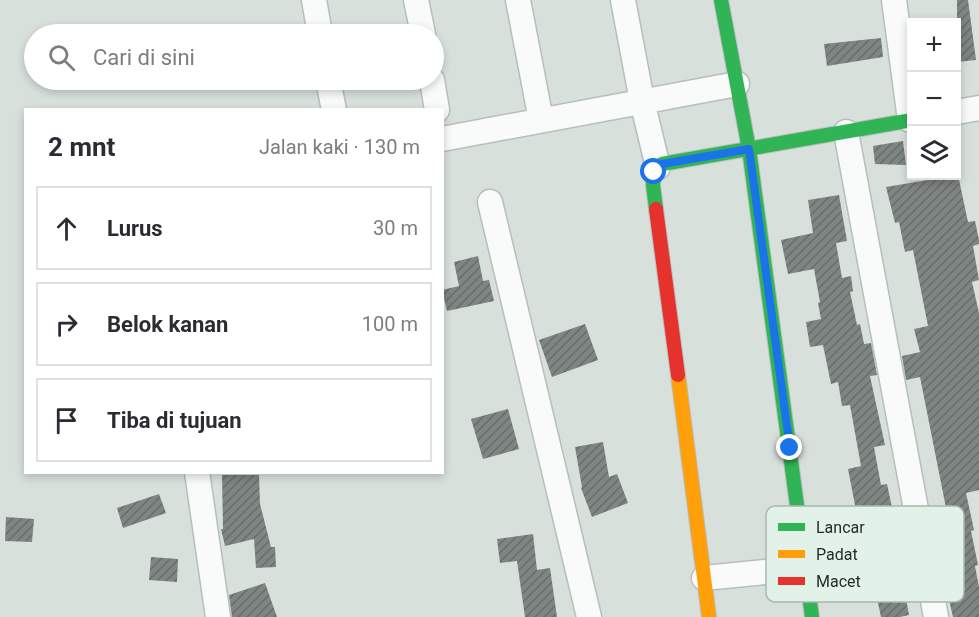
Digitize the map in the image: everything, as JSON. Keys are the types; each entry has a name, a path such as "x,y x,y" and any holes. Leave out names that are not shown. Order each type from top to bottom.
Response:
{"street":[{"path":"314,0 318,24"},
{"path":"416,0 421,24"},
{"path":"519,0 541,120"},
{"path":"623,0 642,101 658,167"},
{"path":"721,0 749,149 798,506"},
{"path":"894,0 907,94"},
{"path":"444,138 737,84"},
{"path":"330,90 334,108"},
{"path":"434,90 438,108"},
{"path":"961,111 979,108"},
{"path":"709,617 653,185 654,172 662,164 846,132 907,109"},
{"path":"846,132 915,506"},
{"path":"490,202 589,617"},
{"path":"197,474 218,617"},
{"path":"704,578 766,572"},
{"path":"810,602 812,617"},
{"path":"933,602 936,617"}],"building":[{"path":"957,0 968,0 976,60 961,62 961,18 957,18"},
{"path":"881,38 883,57 827,66 824,44"},
{"path":"903,141 906,165 875,164 873,146"},
{"path":"928,180 959,180 968,222 975,221 979,244 973,246 979,280 972,282 979,313 979,490 966,493 974,530 971,531 978,565 975,566 979,587 979,617 953,617 949,602 964,602 964,506 946,506 920,377 906,380 902,356 920,352 914,329 928,326 913,250 905,252 899,222 895,223 886,187"},
{"path":"839,195 847,241 836,243 842,278 851,276 853,291 850,292 857,325 860,324 864,344 871,343 877,375 870,376 885,445 874,447 881,485 887,484 892,506 855,506 848,469 861,466 850,405 842,406 838,382 831,384 823,345 810,347 806,322 821,319 814,269 788,274 781,240 813,233 808,200"},
{"path":"478,256 483,281 489,280 494,301 447,311 444,290 459,286 454,262"},
{"path":"585,324 598,360 552,377 539,340"},
{"path":"508,409 519,449 483,459 471,419"},
{"path":"603,442 609,477 617,474 628,503 592,517 581,488 575,447"},
{"path":"222,475 259,475 260,504 271,547 275,547 276,567 256,568 254,539 225,546 221,529 223,529"},
{"path":"159,494 166,513 123,528 117,508"},
{"path":"6,517 34,519 32,542 5,541"},
{"path":"533,534 537,570 550,568 557,617 525,617 517,561 500,563 497,539"},
{"path":"151,557 178,559 177,582 149,580"},
{"path":"265,583 277,617 232,617 229,595"},
{"path":"878,602 907,602 909,615 881,617"}],"traffic: fast":[{"path":"721,0 749,149 797,506"},
{"path":"656,209 654,172 662,164 907,121"},
{"path":"810,602 812,617"}],"traffic: slow":[{"path":"678,375 709,617"}],"traffic: jam":[{"path":"656,209 678,375"}],"route":[{"path":"654,172 662,164 749,149 790,448"}]}
